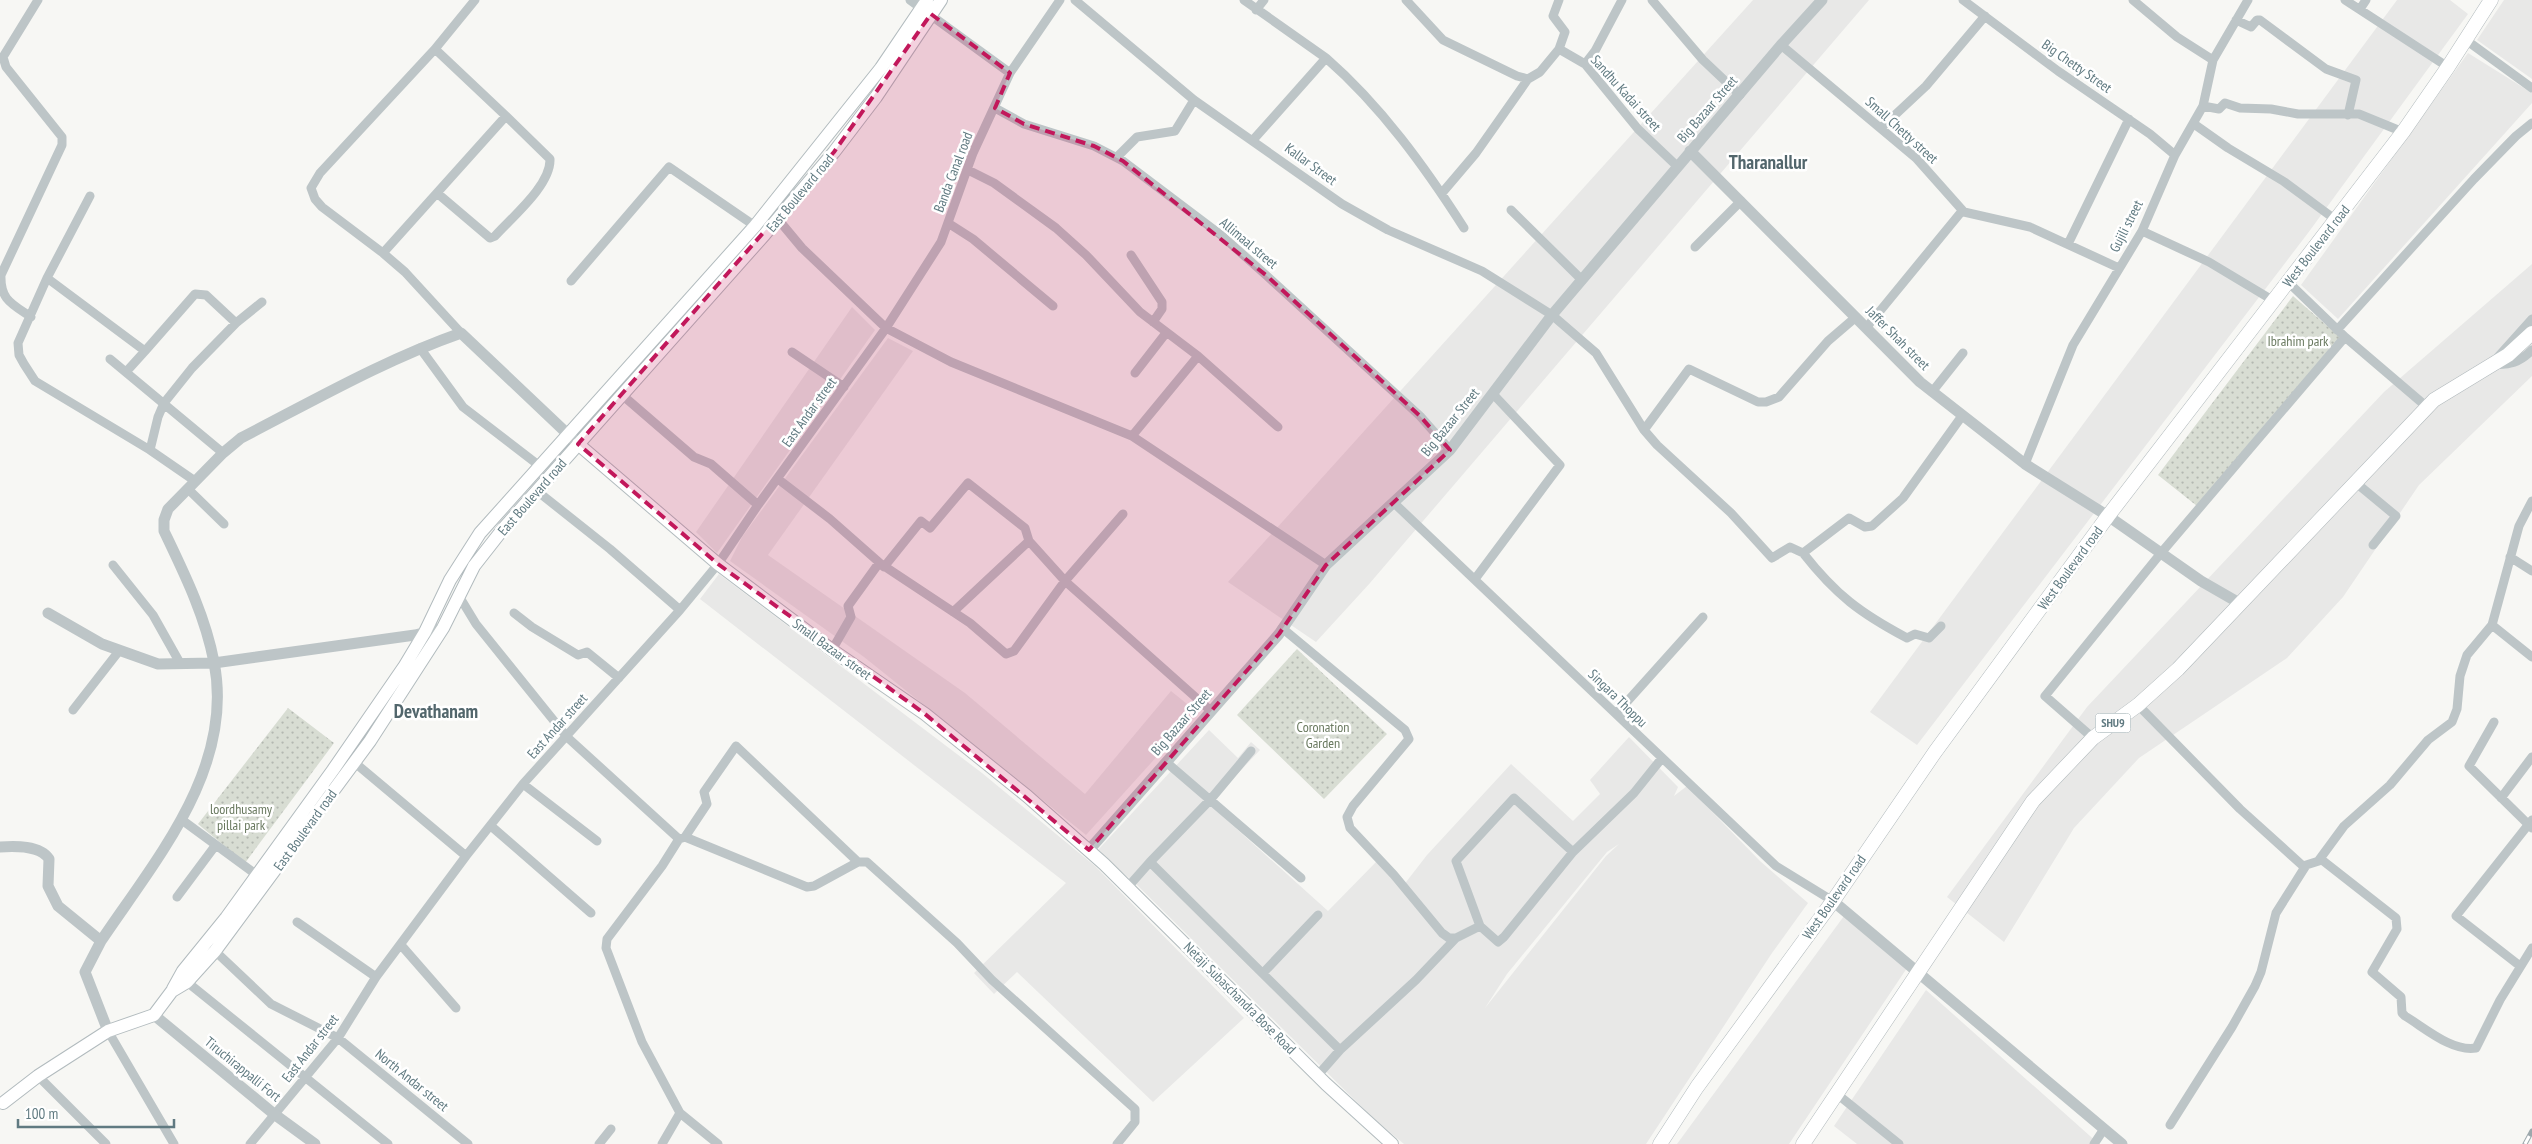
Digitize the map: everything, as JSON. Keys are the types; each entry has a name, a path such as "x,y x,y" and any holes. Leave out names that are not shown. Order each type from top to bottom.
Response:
{"main road":[{"name":"East Boulevard road","path":"154,1015 172,991 187,982 215,951 370,741 443,628 474,566 536,491 573,440 621,394 834,152 870,105 926,7 941,0"},
{"name":"West Boulevard road","path":"1660,1144 1697,1087 1833,901 1935,752 2108,516 2403,132 2466,40 2490,0"},
{"path":"172,991 183,971 257,875 333,770 425,632 450,580 480,533 541,467 573,440 755,226 881,68 926,7"},
{"name":"SHU9","path":"1804,1144 1917,972 2033,801 2093,738 2138,705 2178,669 2434,400 2508,355 2532,333"},
{"name":"Small Bazaar street","path":"573,440 718,564 832,650 925,714 1027,796 1089,850"},
{"name":"Netaji Subaschandra Bose Road","path":"1089,850 1318,1075 1392,1144"},
{"path":"3,1103 38,1076 108,1032 154,1015"}],"street":[{"path":"31,317 5,297 1,288 1,275 62,145 62,138 6,67 3,57 38,0"},
{"path":"475,0 435,49 320,173 311,188 315,199 322,207 405,272 461,333 573,440"},
{"path":"910,0 926,7 959,36 1010,72"},
{"name":"Banda Canal road","path":"886,328 941,242 968,170 972,153 995,108 1010,72 1060,0"},
{"name":"Kallar Street","path":"1075,0 1194,100 1342,204 1388,230 1482,271 1552,315 1596,353 1644,430 1699,486 1730,513 1769,556 1772,558 1790,547 1803,554"},
{"path":"1244,0 1326,58 1371,103 1419,161 1464,228"},
{"path":"1256,10 1264,0"},
{"path":"1406,0 1449,44 1528,79"},
{"path":"1442,194 1476,153 1528,79 1540,72 1559,49 1565,32 1553,16 1560,0"},
{"path":"1585,64 1595,52 1622,0"},
{"path":"1652,0 1703,60 1740,95"},
{"name":"Big Bazaar Street","path":"1089,850 1282,628 1326,565 1450,450 1552,315 1781,45 1822,0"},
{"name":"Big Chetty Street","path":"1963,0 2064,75 2129,119 2175,155"},
{"path":"2133,0 2178,37 2213,60"},
{"name":"Gujili street","path":"2025,464 2073,345 2142,231 2175,155 2203,106 2213,60 2248,0"},
{"path":"2345,0 2448,67"},
{"path":"2360,9 2366,0"},
{"path":"1881,128 1926,86 1985,16"},
{"path":"2236,20 2251,27 2257,20 2260,20 2326,69 2356,80 2348,115"},
{"path":"2466,40 2532,88"},
{"name":"Small Chetty street","path":"1781,45 1881,128 1930,173 1962,210 1972,216 2024,226 2119,268"},
{"path":"435,49 550,159 548,174 495,236 490,238 437,193"},
{"name":"Sandhu Kadai street","path":"1559,49 1585,64 1638,129 1678,167"},
{"path":"1253,140 1326,58"},
{"path":"1117,157 1137,138 1175,131 1194,100"},
{"path":"2203,106 2219,110 2225,103 2240,108 2271,109 2298,114 2358,114 2403,132"},
{"name":"Allimaal street","path":"995,108 1024,124 1094,146 1117,157 1221,235 1420,416 1450,450"},
{"path":"383,253 506,116"},
{"path":"2068,244 2129,119"},
{"path":"2337,330 2474,179 2516,136 2532,123"},
{"path":"2194,124 2228,148 2283,181 2336,220"},
{"name":"Jaffer Shah street","path":"1690,152 1932,392 2025,464 2108,516 2201,581 2241,604"},
{"path":"571,282 670,167 755,226"},
{"path":"968,170 994,183 1056,228 1166,334 1198,356 1278,427"},
{"path":"90,196 47,278 31,317 18,342 19,355 36,381 150,450 191,485 224,524"},
{"path":"1695,247 1741,201"},
{"path":"1512,210 1582,280"},
{"path":"1866,328 1962,210"},
{"path":"777,218 802,248 886,328 951,362 1132,436 1326,565"},
{"path":"948,224 973,239 1053,306"},
{"path":"2142,231 2208,262 2274,301"},
{"path":"1132,255 1162,302 1162,310 1153,322"},
{"path":"47,278 145,351"},
{"path":"2288,282 2337,330 2427,407"},
{"path":"126,372 195,294 206,295 236,322"},
{"path":"150,450 158,417 164,403 192,368 236,322 262,302"},
{"path":"1644,430 1689,369 1758,402 1766,402 1779,397 1828,341 1856,317"},
{"path":"2492,364 2532,319"},
{"name":"East Andar street","path":"250,1144 338,1038 376,977 466,856 524,784 680,610 718,564 758,505 886,328"},
{"path":"174,1144 108,1032 85,972 101,941 182,820 198,783 215,732 214,662 195,598 164,528 164,520 168,509 223,453 241,438 420,348 461,333"},
{"path":"1135,373 1166,334"},
{"path":"2093,738 2045,696 2161,553 2345,337"},
{"path":"420,348 463,407 541,467"},
{"path":"2492,364 2507,366 2518,361 2532,350"},
{"path":"792,352 844,387"},
{"path":"1932,392 1964,353"},
{"path":"1132,436 1198,356"},
{"path":"110,360 223,453"},
{"path":"621,394 694,457 711,464 758,505"},
{"path":"1475,579 1560,466 1493,394"},
{"path":"1941,626 1929,638 1915,634 1907,638 1858,610 1834,590 1803,554 1849,518 1865,527 1872,526 1903,498 1962,416"},
{"path":"778,479 830,519 882,565 970,623 1003,653 1009,654 1065,581 1123,514"},
{"path":"2355,482 2396,516 2373,545"},
{"path":"832,650 850,617 848,606 921,521 930,528 968,483 1025,528 1029,541 1065,581 1211,711"},
{"path":"536,491 610,549 680,610"},
{"name":"Singara Thoppu","path":"1394,503 1776,866 1833,901"},
{"path":"2170,1125 2232,1027 2255,986 2261,972 2276,913 2305,867 2319,860 2344,826 2390,785 2428,740 2452,722 2457,710 2460,676 2467,655 2492,624 2519,526 2531,503"},
{"path":"952,612 1029,541"},
{"path":"2510,557 2532,571"},
{"path":"113,565 153,615 180,663"},
{"path":"459,596 476,624 567,737 682,838 807,887 814,886 858,862 866,861 874,867 957,944 992,980 1135,1109 1135,1122 1117,1144"},
{"path":"48,613 119,652 151,662 214,662 443,628"},
{"path":"514,613 532,627 578,654 587,652 619,678"},
{"path":"1616,714 1703,617"},
{"path":"2492,624 2532,657"},
{"path":"1282,628 1405,730 1409,739 1353,806 1347,817 1350,828 1394,875 1442,933 1449,938 1456,938"},
{"path":"73,710 119,652"},
{"path":"2138,705 2240,809 2305,867"},
{"path":"2494,722 2468,766 2531,824 2456,916 2520,966"},
{"path":"718,1144 680,1113 642,1042 606,948 607,938 707,804 704,792 736,746 858,862"},
{"path":"1128,888 1150,862 1210,800 1252,751"},
{"path":"2501,798 2532,757"},
{"path":"1573,852 1514,798 1456,861 1480,926 1498,942 1573,852 1634,793 1662,758"},
{"path":"354,762 466,856"},
{"path":"1166,762 1301,878"},
{"path":"524,784 597,841"},
{"path":"182,820 257,875"},
{"path":"491,826 591,913"},
{"path":"177,897 215,846"},
{"path":"0,847 41,850 47,855 49,860 48,886 58,906 101,941"},
{"path":"2319,860 2326,863 2396,918 2397,930 2372,972 2401,997 2403,1014 2447,1042 2466,1048 2476,1048 2500,1000 2532,948"},
{"path":"1150,862 1340,1050"},
{"path":"1833,901 2122,1144"},
{"path":"1263,973 1318,914"},
{"path":"297,922 376,977"},
{"path":"1318,1075 1340,1050 1416,980 1456,938 1480,926"},
{"path":"401,945 456,1008"},
{"name":"North Andar street","path":"215,951 274,1006 338,1038 468,1144"},
{"path":"187,982 388,1144"},
{"name":"Tiruchirappalli Fort","path":"154,1015 274,1114 315,1144"},
{"path":"38,1076 106,1144"},
{"path":"1837,1094 1899,1144"},
{"path":"662,1144 680,1113"},
{"path":"599,1144 611,1129"},
{"path":"2094,1144 2104,1129"}],"highlighted area":[{"path":"931,14 1010,73 995,108 1024,124 1094,146 1123,161 1267,276 1420,416 1450,450 1326,565 1279,634 1089,850 925,714 718,564 578,444 834,152"}],"shaded area":[{"path":"1753,0 1869,0 1370,583 1316,642 1228,582"},
{"path":"2397,0 2450,0 2468,14 2308,233 1917,745 1870,712"},
{"path":"2504,0 2532,0 2532,79 2477,40"},
{"path":"2468,53 2532,93 2532,103 2338,319 2301,285"},
{"path":"2532,264 2532,376 2419,485 2343,597 2287,658 2139,758 2074,828 2004,942 1947,897 2087,707 2384,392"},
{"path":"852,307 875,330 717,553 696,532"},
{"path":"888,338 913,351 768,555 965,693 1085,794 1171,691 1197,712 1086,835 864,657 730,561 742,537"},
{"path":"719,574 982,773 1095,866 1244,1018 1153,1102 1017,972 994,994 974,973 1066,883 700,599"},
{"path":"1209,730 1238,758 1251,742 1260,750 1209,804 1328,911 1377,861 1403,886 1427,855 1511,764 1573,821 1600,794 1590,780 1629,737 1678,787 1674,796 1687,786 1760,861 1808,903 1772,953 1646,1144 1404,1144 1374,1119 1136,884 1097,851","holes":["1619,844 1606,856 1485,1008 1507,974 1607,852"]},
{"path":"1844,916 1907,968 1789,1144 1677,1144"},
{"path":"1926,990 2099,1144 1857,1144 1834,1126"}],"green space":[{"name":"Ibrahim park","path":"2293,296 2341,338 2197,506 2158,475"},
{"name":"Coronation Garden","path":"1297,649 1387,734 1324,799 1237,715"},
{"name":"loordhusamy pillai park","path":"288,708 334,743 245,863 198,824"}],"railway":[{"path":"2525,1144 2532,1131"}],"district":[{"name":"Tharanallur","path":"1768,162"},
{"name":"Devathanam","path":"436,711"}]}
